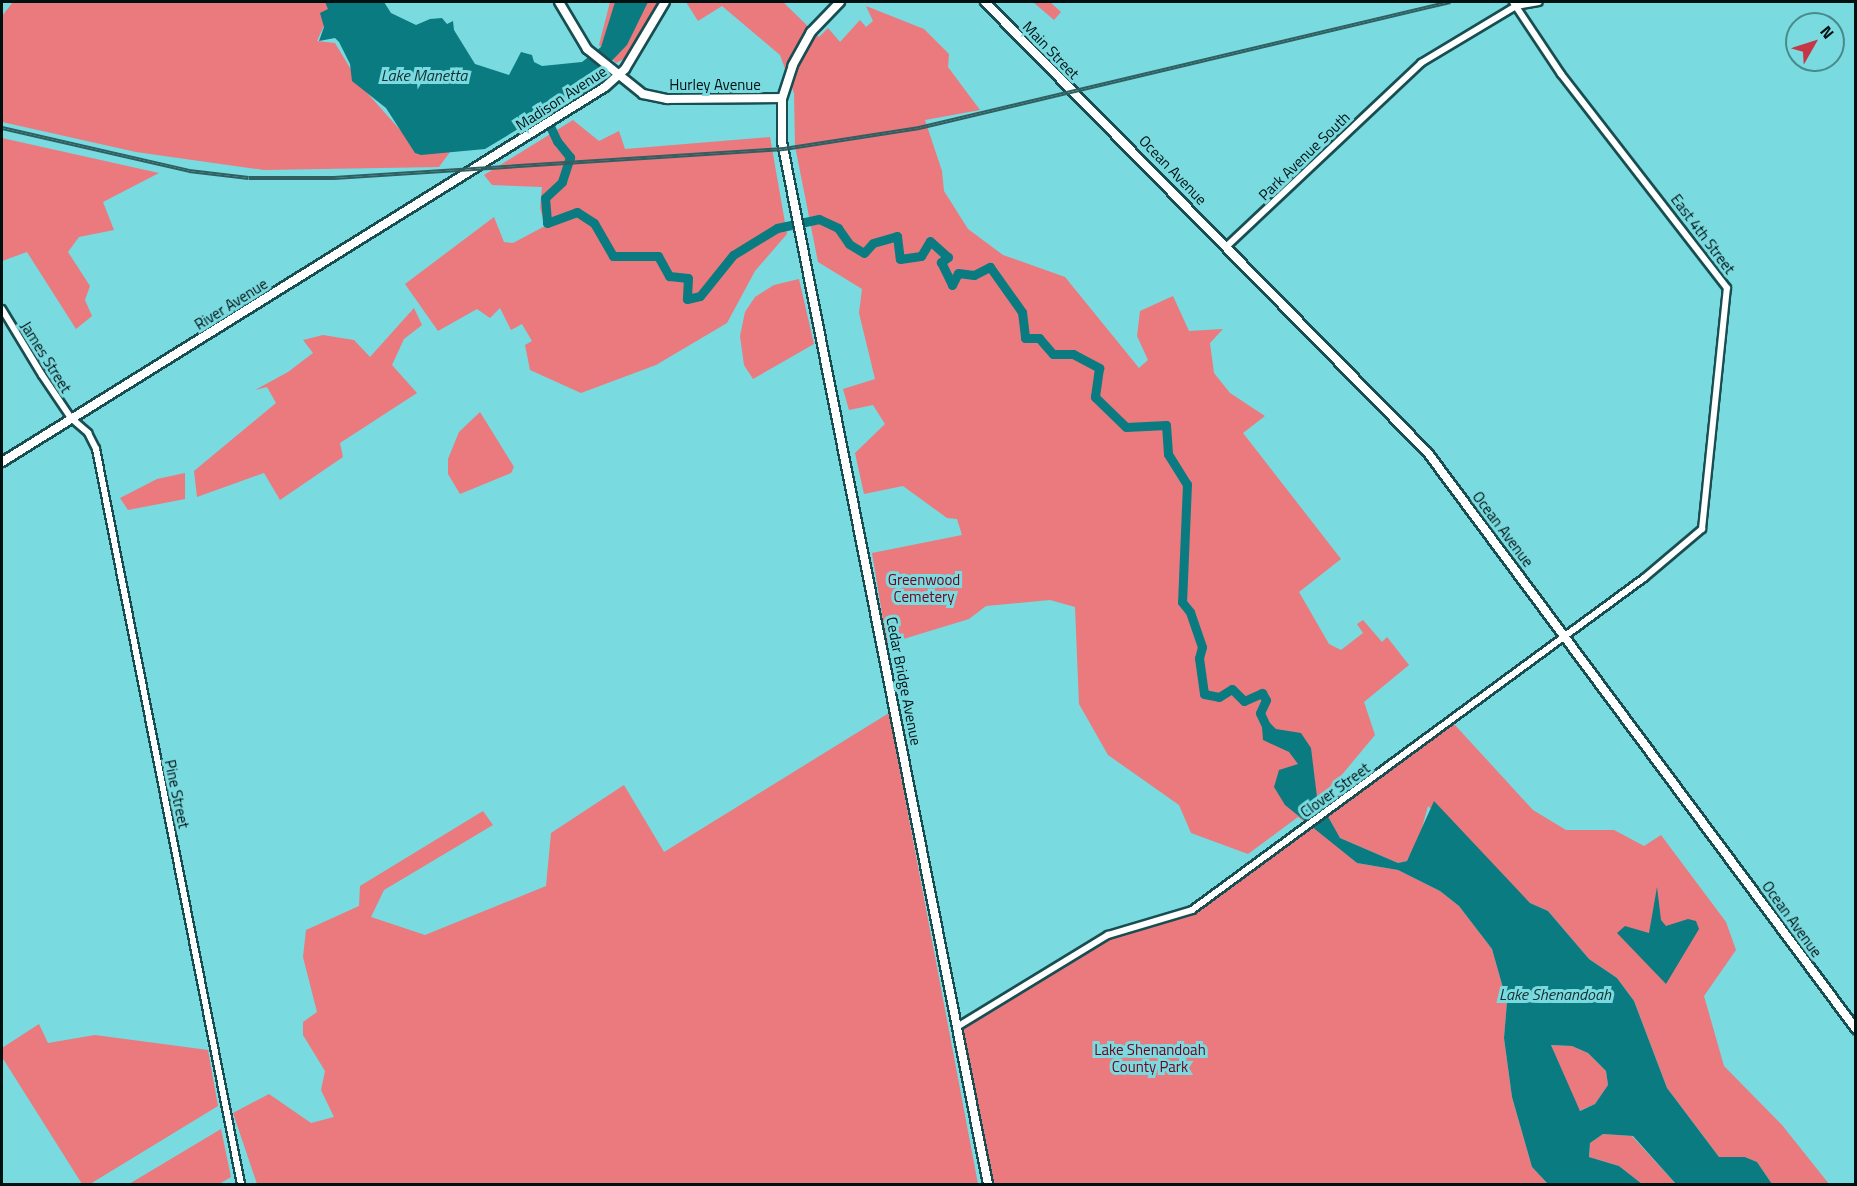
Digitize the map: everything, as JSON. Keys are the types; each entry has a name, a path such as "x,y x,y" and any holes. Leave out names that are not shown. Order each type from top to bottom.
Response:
{"main road":[{"name":"Hurley Avenue","path":"559,2 588,50 617,77 654,98 782,98"},
{"name":"Madison Avenue","path":"474,169 617,77 665,2"},
{"path":"782,98 803,44 840,2"},
{"name":"Main Street","path":"986,2 1073,92"},
{"name":"Ocean Avenue","path":"1073,92 1227,246 1428,453 1566,635 1856,1029"},
{"name":"Cedar Bridge Avenue","path":"782,98 783,149 988,1185"},
{"name":"River Avenue","path":"2,462 474,169"}],"street":[{"path":"1515,4 1539,2"},
{"name":"Park Avenue South","path":"1227,246 1398,82 1421,63 1515,4"},
{"name":"East 4th Street","path":"1515,4 1561,74 1728,288 1702,529"},
{"name":"James Street","path":"2,309 72,418"},
{"name":"Pine Street","path":"72,418 88,433 96,449 241,1185"},
{"name":"Clover Street","path":"957,1027 1108,935 1192,910 1566,635 1702,529"}],"green space":[{"path":"13,2 325,2 332,8 317,41 335,43 361,86 418,150 450,152 439,167 264,170 136,152 2,122 2,16"},
{"path":"610,2 659,2 628,57 616,63 599,45"},
{"path":"686,2 783,2 819,37 828,28 840,42 860,20 866,27 873,21 866,6 924,29 949,54 948,67 980,110 925,120 942,171 944,191 968,229 1003,255 1065,277 1139,368 1148,360 1137,336 1140,311 1173,296 1189,331 1223,329 1210,343 1214,373 1230,393 1265,416 1243,433 1341,559 1299,592 1329,644 1341,650 1363,633 1357,624 1363,620 1382,642 1387,637 1409,665 1364,702 1375,735 1320,801 1327,817 1454,724 1533,810 1566,830 1614,830 1644,846 1661,835 1726,922 1736,950 1704,996 1724,1066 1782,1125 1829,1184 1772,1184 1757,1162 1745,1157 1719,1157 1667,1088 1634,1001 1617,978 1589,959 1548,911 1530,903 1428,806 1419,839 1407,861 1398,863 1340,838 1329,824 1300,816 1357,863 1398,870 1440,891 1459,906 1492,949 1507,1002 1504,1038 1512,1097 1532,1167 1548,1184 988,1184 957,1027 1096,941 1196,914 1312,828 1298,817 1248,854 1191,833 1179,805 1108,755 1079,704 1075,607 1050,600 986,606 969,619 887,644 872,553 962,535 957,519 947,518 903,486 864,494 855,453 885,424 873,405 849,410 843,389 875,379 859,313 862,289 818,262 795,146 794,93 780,55 722,6 698,21"},
{"path":"1033,2 1050,2 1061,12 1054,20"},
{"path":"573,120 599,141 619,131 625,149 770,137 787,234 755,271 727,323 656,365 581,393 530,370 525,345 532,341 522,324 511,330 500,308 490,318 477,309 438,331 405,284 494,217 504,242 513,243 545,226 540,208 542,187 492,185 484,175"},
{"path":"2,138 159,173 103,202 114,230 79,237 68,252 90,286 85,300 92,316 76,329 27,252 2,261"},
{"path":"799,279 814,344 753,379 744,365 740,336 745,312 755,297 774,285"},
{"path":"414,308 422,325 404,339 392,365 417,393 340,443 343,457 280,500 264,473 197,497 194,471 276,403 267,387 255,390 288,372 313,353 303,340 323,335 354,340 370,357"},
{"path":"480,412 514,467 511,473 460,494 448,474 448,459 459,432"},
{"path":"185,473 185,499 128,510 120,498 157,479"},
{"path":"889,713 978,1184 257,1184 233,1113 269,1094 311,1123 334,1117 321,1090 325,1071 303,1035 303,1022 317,1012 303,957 306,930 359,906 360,886 483,811 493,825 384,890 371,917 425,935 546,886 551,833 624,785 664,852"},
{"path":"39,1024 48,1043 95,1035 208,1050 218,1106 90,1184 82,1184 2,1057 2,1048"},
{"path":"1551,1045 1572,1046 1588,1053 1606,1071 1608,1085 1595,1104 1579,1111"},
{"path":"221,1129 231,1177 219,1184 129,1184"},
{"path":"1603,1134 1632,1136 1676,1184 1642,1184 1619,1166 1589,1157 1590,1143"}],"water":[{"name":"Lake Manetta","path":"325,2 384,2 391,13 416,25 430,19 442,18 447,24 453,21 454,30 475,64 509,75 521,52 532,55 534,62 542,66 582,62 601,47 615,2 648,2 627,45 599,74 599,80 548,110 540,109 538,117 485,149 421,155 415,153 386,108 352,81 350,64 339,42 335,38 319,41 324,27 320,13 328,9"},
{"name":"Lake Shenandoah","path":"1261,714 1276,729 1301,733 1311,748 1317,797 1340,838 1398,863 1407,861 1434,801 1530,903 1548,911 1589,959 1617,978 1634,1001 1667,1088 1719,1157 1745,1157 1757,1162 1772,1184 1676,1184 1633,1136 1603,1134 1590,1143 1589,1157 1619,1166 1642,1184 1548,1184 1532,1167 1512,1097 1504,1038 1507,1002 1492,949 1459,906 1440,891 1398,870 1357,863 1285,805 1274,787 1279,770 1298,764 1289,752 1263,740","holes":["1551,1045 1572,1046 1588,1053 1606,1071 1608,1085 1595,1104 1580,1111"]},
{"path":"1657,887 1661,920 1666,926 1688,919 1696,921 1699,929 1666,984 1617,933 1625,926 1649,933"}],"waterway":[{"path":"537,99 557,141 570,157 562,182 545,198 547,223 577,212 594,223 613,256 658,256 669,276 688,278 687,299 700,296 733,255 777,228 819,219 838,228 849,244 864,253 873,243 897,236 900,259 921,256 930,241 948,257 941,262 952,285 958,273 974,275 990,267 1022,312 1025,338 1039,338 1053,354 1073,354 1099,368 1095,397 1126,427 1166,425 1168,454 1187,484 1182,602 1190,612 1202,647 1199,658 1204,694 1219,697 1232,689 1244,701 1262,693 1266,700 1260,713 1266,726"}],"railway":[{"path":"2,128 189,171 249,178 334,178 784,149 919,128 1450,2"}],"park label":[{"name":"Greenwood Cemetery","path":"924,588"},
{"name":"Lake Shenandoah County Park","path":"1150,1058"}]}
